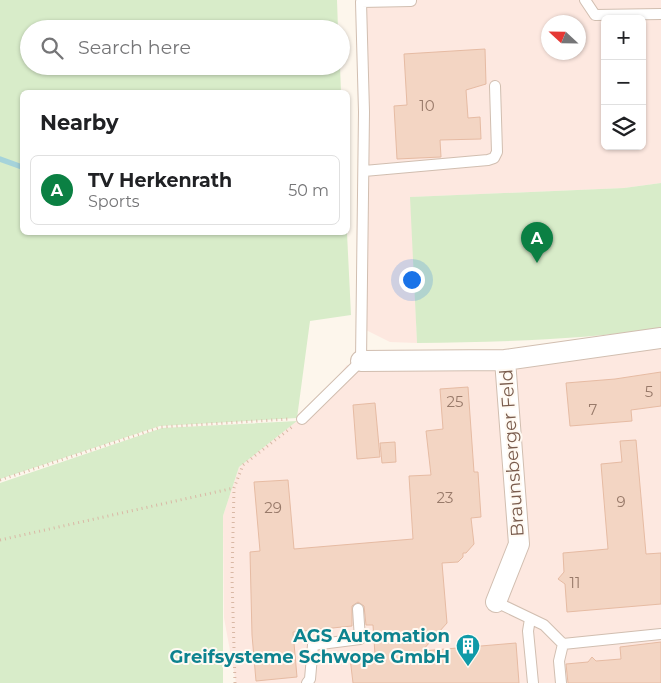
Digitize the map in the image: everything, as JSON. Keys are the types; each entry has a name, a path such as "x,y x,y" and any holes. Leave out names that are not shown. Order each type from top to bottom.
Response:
{"street":[{"name":"Braunsberger Feld","path":"362,361 505,360 661,338"},
{"name":"Braunsberger Feld","path":"496,602 519,544 505,360"}],"lane":[{"path":"302,419 362,361 364,171 361,2 411,0"},
{"path":"585,0 595,14 661,14"},
{"path":"364,171 494,158 497,152 495,86"},
{"path":"496,602 544,625 563,644"},
{"path":"307,683 310,679 313,645 360,639 358,609"},
{"path":"530,619 528,631 532,683"},
{"path":"563,644 661,634"},
{"path":"561,683 559,661 563,644"}],"path":[{"path":"0,480 161,427 302,419"},
{"path":"236,683 232,578 234,488 242,465 302,419"},
{"path":"0,540 234,488"}],"shaded area":[{"path":"365,0 661,0 661,183 624,188 411,197 417,343 390,342 366,330"},
{"path":"661,341 661,683 236,683 224,618 223,516 239,467 297,421 304,419 347,365 375,366"}],"green space":[{"path":"0,0 337,0 338,20 20,20 20,75 340,75 341,90 20,90 20,235 347,235 351,315 310,321 297,418 160,426 0,479"},
{"path":"661,183 661,328 570,338 417,343 410,197 624,188"},
{"path":"297,421 239,467 223,516 223,683 0,683 0,483 162,428"}],"building":[{"path":"485,49 486,84 466,90 468,118 480,117 481,139 440,140 441,157 397,159 394,106 407,105 404,54"},
{"path":"661,372 661,406 631,410 632,421 570,426 566,383 615,379"},
{"path":"468,387 474,472 478,472 481,517 471,518 474,544 466,553 463,553 463,557 458,562 442,563 447,623 422,651 516,643 519,683 353,683 350,658 375,655 373,625 366,625 364,606 358,602 352,606 352,626 293,632 297,677 256,681 252,635 250,552 260,551 254,482 288,480 294,549 413,539 409,476 431,475 426,431 443,429 440,389"},
{"path":"375,403 380,457 357,459 353,405"},
{"path":"636,440 646,554 661,553 661,604 567,612 565,584 558,579 564,572 563,553 608,549 601,464 622,462 620,441"},
{"path":"395,442 396,462 382,463 380,443"},
{"path":"661,642 661,683 568,683 566,664 588,662 592,657 596,661 621,659 620,647"}],"waterway":[{"path":"0,159 20,166"}],"place":[{"name":"TV Herkenrath","path":"537,263"},
{"name":"AGS Automation Greifsysteme Schwope GmbH","path":"468,667"}]}
